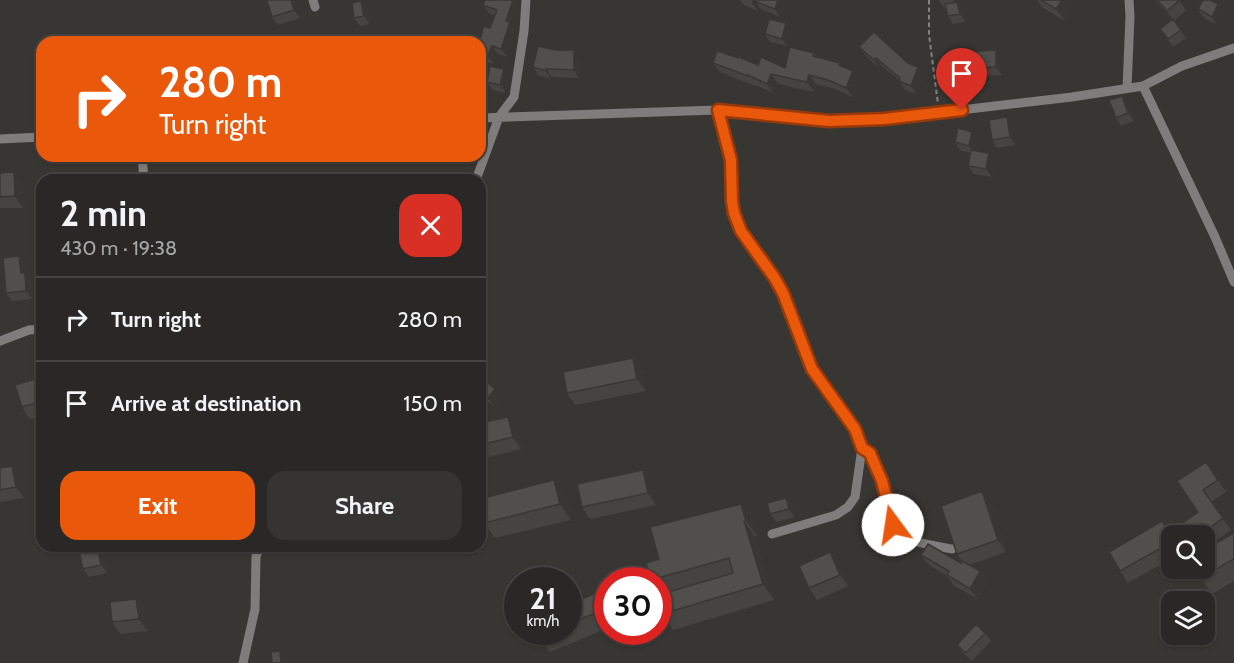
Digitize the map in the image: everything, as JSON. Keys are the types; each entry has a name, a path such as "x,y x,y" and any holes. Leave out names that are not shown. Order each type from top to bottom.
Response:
{"street":[{"path":"486,153 499,117 514,97 524,31 526,0"},
{"path":"1127,88 1129,0"},
{"path":"486,118 718,110 829,121 884,119 1072,97 1143,86 1182,66 1234,48"},
{"path":"1143,86 1234,282"},
{"path":"718,110 731,160 734,213 741,231 783,293 812,369 855,429 862,448 855,497 848,507 836,515 772,534"},
{"path":"0,139 36,137"},
{"path":"0,341 36,329"},
{"path":"862,448 870,453 876,466 897,534 908,539 952,549"},
{"path":"243,663 255,609 258,552"}],"path":[{"path":"929,0 929,35 939,113"}],"building":[{"path":"268,0 291,0 294,10 272,17"},
{"path":"485,0 513,0 506,21 510,22 501,49 492,46 488,56 486,56 486,36 481,36 484,26 490,28 497,10 483,5"},
{"path":"756,0 778,0 775,9 756,2"},
{"path":"1041,0 1062,0 1056,9"},
{"path":"1157,0 1180,0 1167,11"},
{"path":"1203,0 1210,0 1218,4 1212,17 1198,9"},
{"path":"361,1 364,16 354,18 352,3"},
{"path":"957,2 960,14 948,16 945,4"},
{"path":"769,19 786,23 782,39 765,34"},
{"path":"1173,19 1181,30 1168,39 1160,29"},
{"path":"874,32 908,63 918,67 911,86 899,81 900,78 859,47"},
{"path":"538,46 555,50 574,50 574,70 546,69 546,71 533,67"},
{"path":"790,47 814,53 813,56 840,63 839,65 853,71 846,88 809,75 807,82 771,74 767,84 713,63 717,51 758,65 761,57 785,68"},
{"path":"996,50 996,67 946,70 945,53"},
{"path":"490,66 504,69 500,85 487,82"},
{"path":"1122,96 1128,113 1116,118 1109,100"},
{"path":"1007,117 1010,137 992,140 989,120"},
{"path":"958,128 972,132 969,146 955,142"},
{"path":"971,150 989,153 986,169 968,166"},
{"path":"14,172 15,196 0,197 0,173"},
{"path":"19,256 21,273 25,273 26,291 6,293 3,258"},
{"path":"633,358 637,379 567,393 563,372"},
{"path":"36,379 36,403 22,407 15,385"},
{"path":"486,381 495,389 488,398 486,396"},
{"path":"508,417 513,437 486,444 486,422"},
{"path":"1206,462 1218,480 1203,490 1223,518 1214,525 1180,525 1198,512 1177,481"},
{"path":"12,466 16,487 0,490 0,468"},
{"path":"643,470 648,493 582,507 577,484"},
{"path":"554,480 560,504 486,522 486,497"},
{"path":"982,491 998,540 957,554 941,506"},
{"path":"786,498 789,509 770,514 767,503"},
{"path":"741,504 763,584 672,611 672,591 733,573 729,558 672,574 672,567 647,567 646,563 659,559 650,527"},
{"path":"1162,521 1164,525 1161,525 1161,548 1120,571 1109,552"},
{"path":"1234,533 1234,559 1215,570 1215,544"},
{"path":"928,544 980,571 970,589 947,575 949,571 921,555"},
{"path":"79,552 99,552 101,565 83,569"},
{"path":"830,552 840,575 809,588 799,566"},
{"path":"594,594 594,614 582,618 582,599"},
{"path":"136,599 139,619 112,622 110,602"},
{"path":"976,624 985,633 966,653 957,645"},
{"path":"280,651 281,663 272,663 271,652"}],"route":[{"path":"893,525 882,481 870,453 862,448 855,429 812,369 783,293 741,231 734,213 731,160 718,110 829,121 884,119 962,110"}]}
